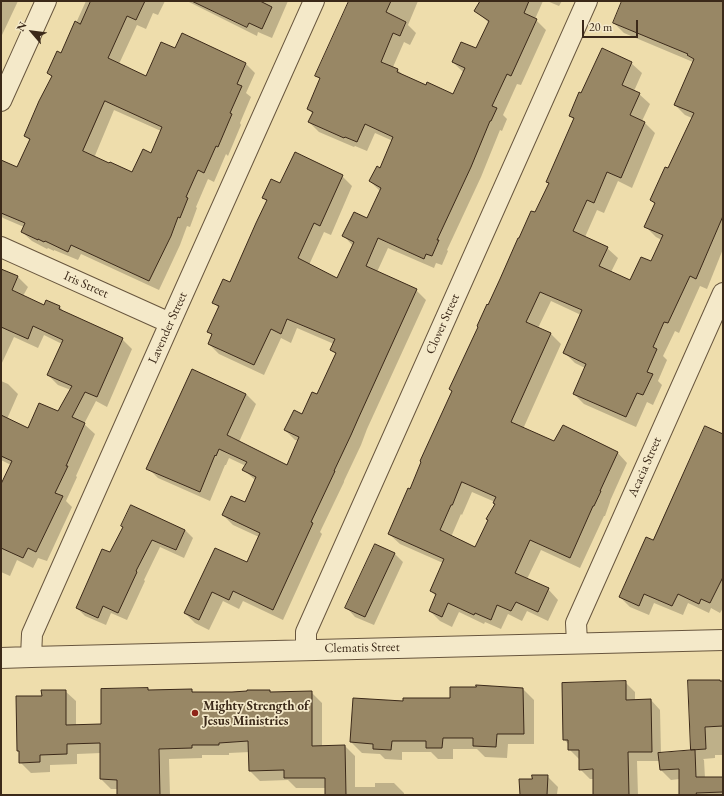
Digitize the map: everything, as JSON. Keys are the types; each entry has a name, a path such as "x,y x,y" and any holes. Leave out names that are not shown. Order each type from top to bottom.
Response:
{"street":[{"path":"1,101 46,1"},
{"name":"Lavender Street","path":"31,657 32,634 314,1"},
{"name":"Clover Street","path":"306,650 306,632 587,1"},
{"name":"Iris Street","path":"1,247 170,323"},
{"name":"Acacia Street","path":"577,644 576,623 723,293"},
{"name":"Clematis Street","path":"1,658 723,640"}],"building":[{"path":"91,1 145,1 136,20 127,16 108,58 146,76 161,42 175,48 182,33 246,63 237,84 242,86 230,113 232,114 218,147 216,146 204,173 198,170 186,197 188,198 180,218 178,217 171,236 149,281 71,245 68,252 45,241 38,240 21,232 25,223 1,213 1,160 17,167 30,139 24,136 39,101 52,76 47,73 57,51 61,53 75,21 80,24","holes":["105,101 162,127 151,153 143,149 132,172 83,151"]},
{"path":"192,1 260,1 272,7 262,29 249,23 247,27"},
{"path":"349,1 391,1 386,12 406,22 400,36 393,33 381,62 398,69 397,72 426,85 427,82 453,94 465,68 452,62 461,42 476,48 489,21 474,11 480,1 529,1 524,13 537,19 511,76 507,74 492,106 497,108 437,240 439,240 432,256 426,254 424,259 378,238 366,266 417,289 311,522 313,523 273,610 233,591 229,600 212,592 199,620 184,613 215,548 247,562 260,533 222,515 231,496 245,502 256,477 242,470 247,462 219,449 216,456 215,455 200,492 146,469 192,369 246,394 227,435 287,465 299,437 284,430 294,410 302,414 312,392 317,394 336,353 330,350 335,339 287,319 281,334 271,329 254,365 208,344 212,334 207,332 219,306 212,303 223,279 230,282 267,200 262,198 271,179 280,183 295,152 343,175 320,226 314,223 298,258 337,278 354,242 342,236 354,212 367,218 381,188 369,181 377,166 380,168 393,137 365,124 357,142 345,137 344,138 308,122 313,112 307,109 320,78 315,76"},
{"path":"622,1 723,1 723,216 696,279 690,276 668,323 664,322 653,347 657,349 647,372 653,374 643,395 637,393 626,417 573,394 586,364 563,353 582,310 540,292 526,322 551,333 511,422 554,441 563,425 618,452 570,558 530,540 515,573 549,588 538,612 516,602 511,611 497,605 491,620 475,613 474,615 448,603 442,617 429,611 436,594 430,591 444,559 388,534 408,488 410,489 421,462 420,461 452,391 449,389 487,304 488,305 531,211 535,212 549,183 546,182 574,118 569,116 579,92 581,93 602,48 632,62 622,85 640,93 630,115 645,122 621,178 607,172 594,203 587,200 573,231 608,247 599,266 630,280 641,257 651,261 663,235 644,227 655,203 650,200 665,167 668,168 694,113 674,105 694,59 687,55 688,54 613,23","holes":["462,482 496,497 493,503 495,504 486,519 488,520 475,547 440,530"]},
{"path":"1,269 18,276 12,290 44,305 46,300 60,306 59,309 123,338 97,397 85,392 72,417 85,423 66,466 68,466 55,493 63,496 36,552 28,548 23,558 1,548 1,484 12,461 1,456 1,415 28,428 39,403 58,411 72,386 47,375 63,340 33,326 28,339 1,327"},
{"path":"705,426 723,434 723,577 710,603 701,599 699,604 678,594 672,606 644,594 639,606 619,597 646,537 653,540"},
{"path":"131,505 185,530 176,550 152,540 136,571 137,572 118,613 103,606 98,618 76,608 102,549 110,552 123,527 121,526"},
{"path":"375,544 395,553 365,617 345,608"},
{"path":"688,680 723,681 723,726 705,727 706,749 691,750"},
{"path":"626,681 626,700 651,699 652,752 628,752 629,795 593,795 593,769 579,770 579,750 568,750 568,740 563,740 562,683"},
{"path":"476,685 523,688 524,734 497,734 496,747 473,746 473,738 443,738 442,748 426,748 426,741 392,741 391,750 373,749 373,744 350,742 353,698 403,701 403,698 450,698 450,687 476,687"},
{"path":"148,688 148,690 192,689 192,692 232,692 247,690 270,690 270,692 312,691 312,746 345,745 346,795 325,795 325,778 284,778 284,770 249,771 248,741 219,743 219,745 192,745 192,748 159,749 160,795 117,795 117,780 100,779 100,743 67,744 67,754 40,755 40,762 19,763 19,751 17,751 16,696 42,696 41,690 66,690 66,725 101,724 101,689"},
{"path":"695,750 696,777 723,777 723,792 696,793 697,795 679,795 679,769 660,770 658,753"},
{"path":"532,775 548,775 547,795 520,795 519,779 532,779"}],"place":[{"name":"Mighty Strength of Jesus Ministries","path":"195,713"}]}
